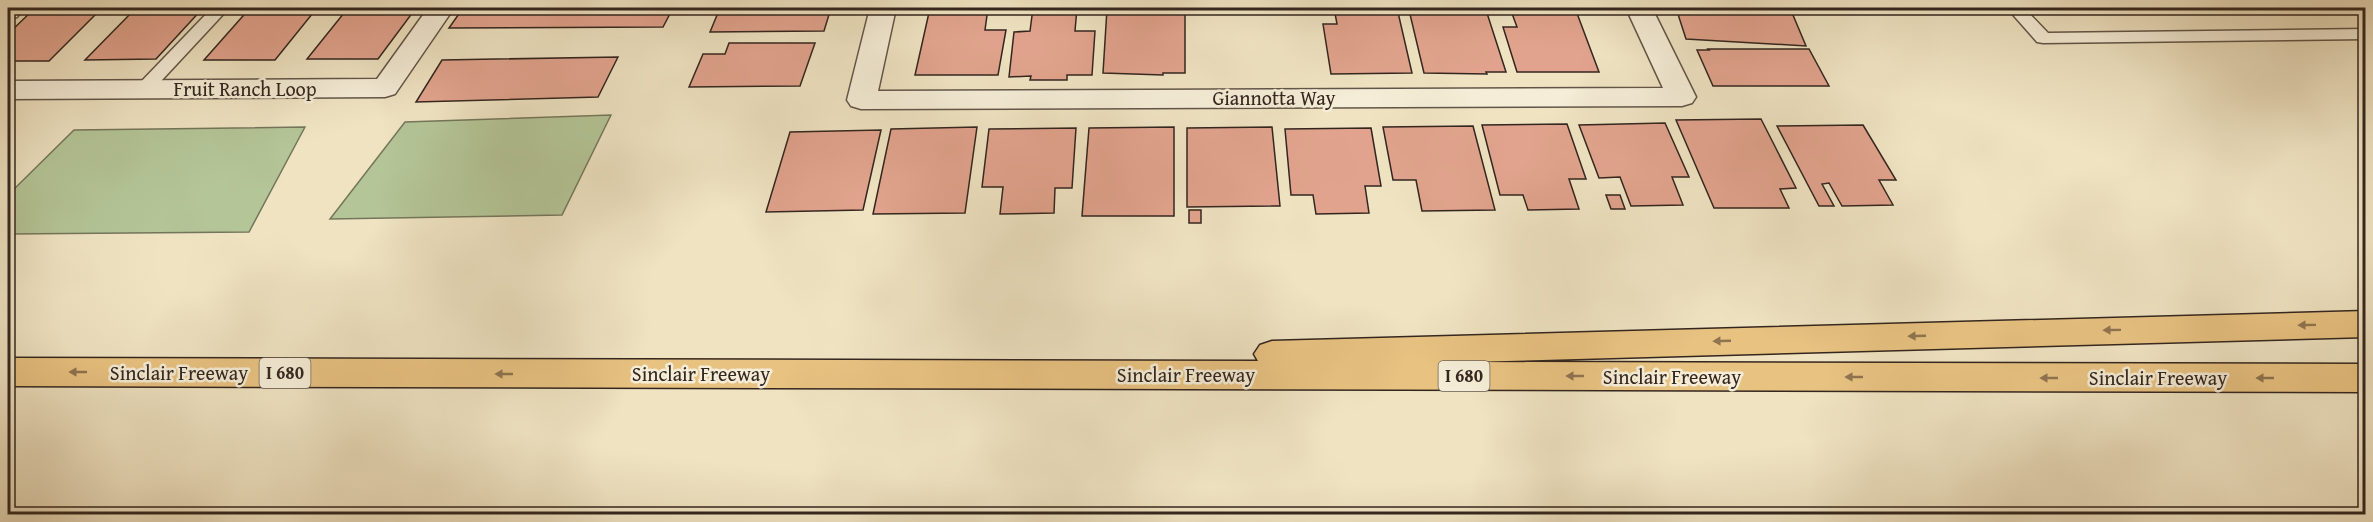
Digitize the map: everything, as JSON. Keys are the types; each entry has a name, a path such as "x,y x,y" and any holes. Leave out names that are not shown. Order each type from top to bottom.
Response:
{"highway":[{"path":"562,374 2366,324"},
{"name":"Sinclair Freeway","path":"8,372 2366,378"}],"street":[{"path":"8,11 11,8"},
{"name":"Fruit Ranch Loop","path":"8,90 384,88 441,8"},
{"name":"Giannotta Way","path":"883,8 861,100 1682,97 1640,8"}],"lane":[{"path":"143,90 221,8"},
{"path":"2015,8 2043,38 2366,34"}],"green space":[{"path":"611,115 562,215 330,219 405,122"},
{"path":"305,127 249,232 8,234 8,195 74,130"}],"building":[{"path":"35,8 102,8 49,61 8,61 8,34"},
{"path":"136,8 203,8 156,59 85,60"},
{"path":"250,8 317,8 275,60 204,60"},
{"path":"348,8 416,8 378,59 307,59"},
{"path":"463,8 673,8 663,27 449,28"},
{"path":"720,8 831,8 824,31 710,32"},
{"path":"930,8 988,8 985,30 1006,30 998,75 915,75"},
{"path":"1033,8 1077,8 1075,31 1095,31 1092,75 1067,75 1067,80 1030,80 1031,76 1009,77 1014,32 1030,31"},
{"path":"1334,8 1397,8 1412,73 1331,74 1323,24 1337,24"},
{"path":"1510,8 1575,8 1599,72 1517,72 1503,27 1517,27"},
{"path":"1676,8 1790,8 1806,46 1686,39"},
{"path":"1107,9 1185,9 1185,73 1163,73 1163,75 1103,73"},
{"path":"1409,10 1486,10 1506,72 1424,73"},
{"path":"729,43 815,43 800,86 689,87 703,54 725,54"},
{"path":"1809,49 1829,86 1713,86 1697,50"},
{"path":"618,57 598,97 416,102 442,60"},
{"path":"1761,119 1796,188 1780,189 1789,208 1714,208 1676,120"},
{"path":"1665,123 1689,177 1672,177 1683,205 1631,206 1620,177 1599,178 1579,125"},
{"path":"1567,124 1586,179 1569,179 1579,209 1528,210 1523,195 1500,195 1482,125"},
{"path":"1863,125 1896,180 1879,180 1893,205 1842,206 1829,183 1822,184 1834,206 1819,206 1777,126"},
{"path":"1473,126 1495,210 1422,211 1416,180 1393,180 1383,127"},
{"path":"977,127 965,213 873,214 891,129"},
{"path":"1174,127 1174,216 1082,216 1089,128"},
{"path":"1272,127 1280,206 1187,207 1187,128"},
{"path":"1076,128 1072,188 1055,188 1054,213 1000,214 1003,187 982,187 989,129"},
{"path":"1371,128 1381,186 1365,186 1369,213 1316,214 1313,195 1291,195 1285,129"},
{"path":"881,130 863,210 766,212 790,132"},
{"path":"1606,195 1620,195 1625,209 1611,209"},
{"path":"1189,210 1201,210 1201,223 1189,223"}]}
